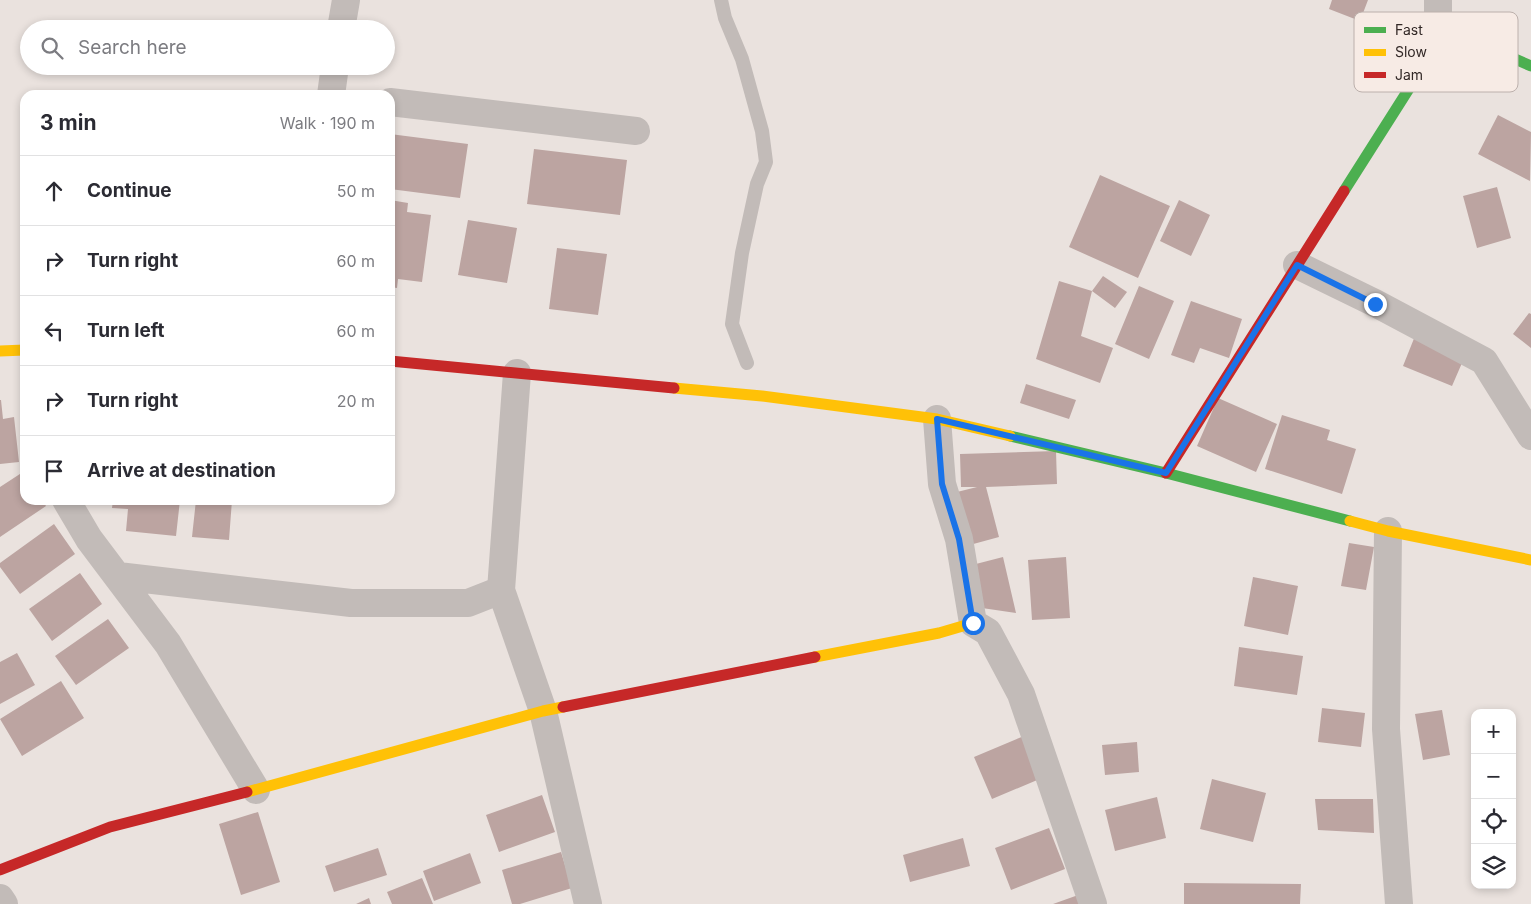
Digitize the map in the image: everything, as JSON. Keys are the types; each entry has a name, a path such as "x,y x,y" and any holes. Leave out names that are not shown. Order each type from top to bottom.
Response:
{"street":[{"path":"343,20 346,0"},
{"path":"1518,60 1531,66"},
{"path":"332,90 334,75"},
{"path":"1166,473 1407,92"},
{"path":"395,103 636,131"},
{"path":"1297,265 1484,361 1531,436"},
{"path":"0,351 20,350"},
{"path":"395,361 762,396 937,419 1166,473 1388,531 1531,560"},
{"path":"517,373 501,590 543,711 588,904"},
{"path":"937,419 942,484 959,539 973,623"},
{"path":"69,505 89,539 168,644 256,790"},
{"path":"1388,531 1386,729 1399,904"},
{"path":"118,576 351,603 468,603 501,590"},
{"path":"0,870 110,827 256,790 543,711 938,633 973,623 988,632 1021,694 1093,904"},
{"path":"0,898 4,904"}],"lane":[{"path":"721,0 725,18 742,58 753,97 762,131 766,162 757,184 742,253 732,324 747,363"}],"building":[{"path":"1332,0 1368,0 1363,12 1354,12 1354,19 1329,9"},
{"path":"1498,115 1531,132 1530,181 1478,154"},
{"path":"395,135 468,144 460,198 395,190"},
{"path":"534,149 627,160 620,215 527,204"},
{"path":"1100,175 1170,206 1138,278 1069,247"},
{"path":"1497,187 1511,238 1477,248 1463,196"},
{"path":"1179,200 1210,215 1191,256 1160,241"},
{"path":"395,201 408,203 407,212 431,215 422,282 398,279 397,288 395,288"},
{"path":"468,220 517,228 507,283 458,275"},
{"path":"557,248 607,254 598,315 549,309"},
{"path":"1103,276 1127,292 1115,308 1092,291"},
{"path":"1059,281 1092,291 1081,336 1113,348 1100,383 1036,359"},
{"path":"1139,286 1174,301 1149,359 1115,344"},
{"path":"1191,301 1242,319 1229,358 1200,348 1194,363 1171,355"},
{"path":"1529,313 1531,314 1531,348 1513,334"},
{"path":"1415,336 1465,356 1452,386 1403,366"},
{"path":"1026,384 1076,400 1069,419 1020,403"},
{"path":"1218,398 1277,424 1256,472 1197,446"},
{"path":"0,400 3,419 14,417 19,462 0,464"},
{"path":"1282,415 1330,430 1327,440 1356,449 1342,494 1265,469"},
{"path":"1056,451 1057,484 986,487 999,537 966,546 953,493 977,487 961,487 960,454"},
{"path":"20,474 20,505 46,506 0,537 0,487"},
{"path":"112,505 179,505 176,536 126,531 128,509 112,508"},
{"path":"195,505 232,505 229,540 192,537"},
{"path":"54,524 75,554 20,594 0,567 0,563"},
{"path":"1349,543 1374,547 1366,590 1341,586"},
{"path":"1003,557 1016,613 982,608 972,565"},
{"path":"1066,557 1070,618 1032,620 1028,560"},
{"path":"80,573 102,604 52,641 29,609"},
{"path":"1253,577 1298,586 1288,635 1244,626"},
{"path":"108,619 129,648 76,685 55,656"},
{"path":"1239,647 1303,656 1297,695 1234,686"},
{"path":"17,653 35,685 0,704 0,662"},
{"path":"61,681 84,718 22,756 0,719"},
{"path":"1322,708 1365,713 1361,747 1318,742"},
{"path":"1442,710 1450,755 1423,760 1415,714"},
{"path":"1024,736 1042,778 992,799 974,757"},
{"path":"1137,742 1139,772 1105,775 1102,745"},
{"path":"1212,779 1266,793 1253,842 1200,829"},
{"path":"542,795 555,832 499,852 486,815"},
{"path":"1157,797 1166,838 1115,851 1105,810"},
{"path":"1315,799 1373,799 1374,833 1318,830"},
{"path":"258,812 280,882 241,895 219,824"},
{"path":"1049,828 1065,869 1011,890 995,848"},
{"path":"963,838 970,866 910,882 903,855"},
{"path":"378,848 387,875 334,892 325,866"},
{"path":"561,852 572,888 520,904 512,904 502,870"},
{"path":"470,853 481,883 434,901 423,871"},
{"path":"422,878 433,904 392,904 387,892"},
{"path":"1184,883 1301,884 1300,904 1184,904"},
{"path":"1081,894 1084,904 1053,904"},
{"path":"369,898 371,904 356,904"}],"traffic: fast":[{"path":"1518,60 1531,66"},
{"path":"1344,191 1407,92"},
{"path":"1010,436 1166,473 1350,521"}],"traffic: slow":[{"path":"0,351 20,350"},
{"path":"674,388 762,396 937,419 1010,436"},
{"path":"1350,521 1388,531 1531,560"},
{"path":"815,657 939,633 973,623"},
{"path":"247,792 563,707"}],"traffic: jam":[{"path":"1166,473 1344,191"},
{"path":"395,361 674,388"},
{"path":"563,707 815,657"},
{"path":"0,870 110,827 247,792"}],"route":[{"path":"973,623 959,539 942,484 937,419 1166,473 1297,265 1375,304"}]}
